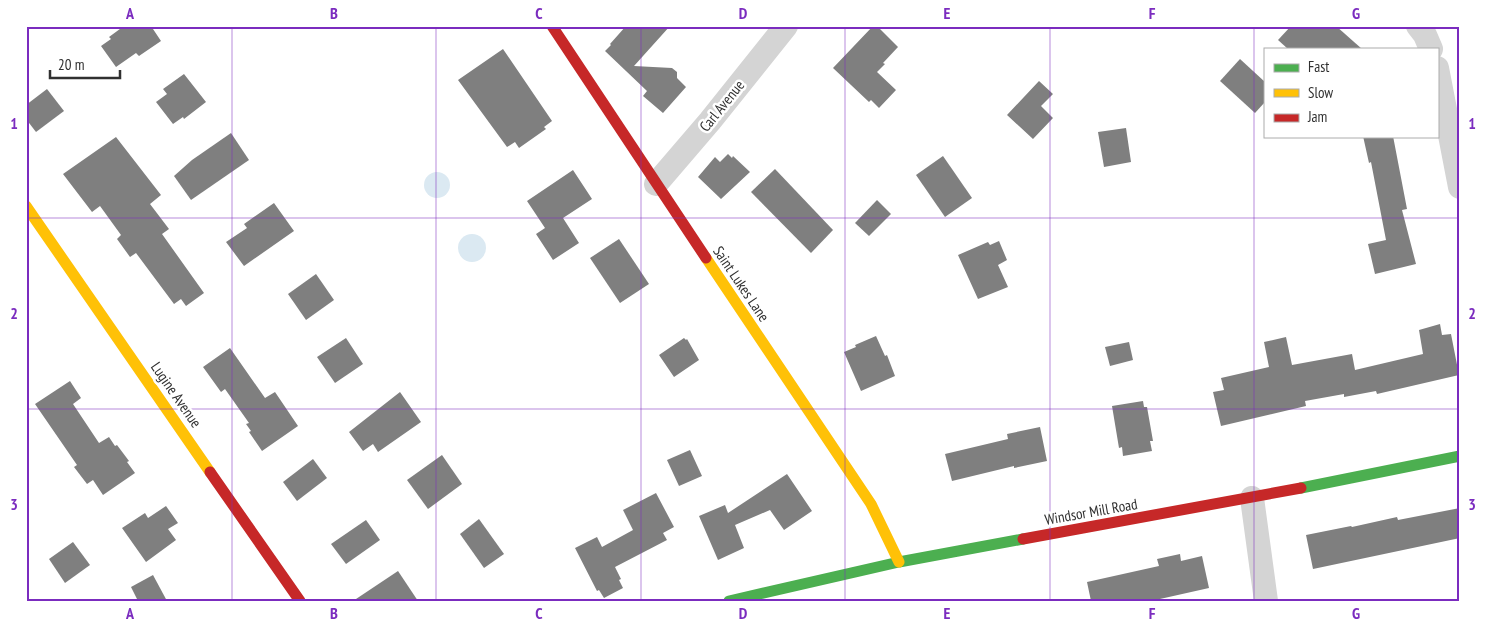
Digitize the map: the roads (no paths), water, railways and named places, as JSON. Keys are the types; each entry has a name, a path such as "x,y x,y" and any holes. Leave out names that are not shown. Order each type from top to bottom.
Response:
{"street":[{"name":"Saint Lukes Lane","path":"552,26 871,504 899,562"},
{"name":"Carl Avenue","path":"656,184 710,121 786,26"},
{"path":"1418,26 1425,35 1431,48"},
{"path":"1438,73 1460,187"},
{"name":"Lugine Avenue","path":"26,206 300,601"},
{"name":"Windsor Mill Road","path":"729,601 899,562 1252,498 1460,456"},
{"path":"1252,498 1266,601"}]}
